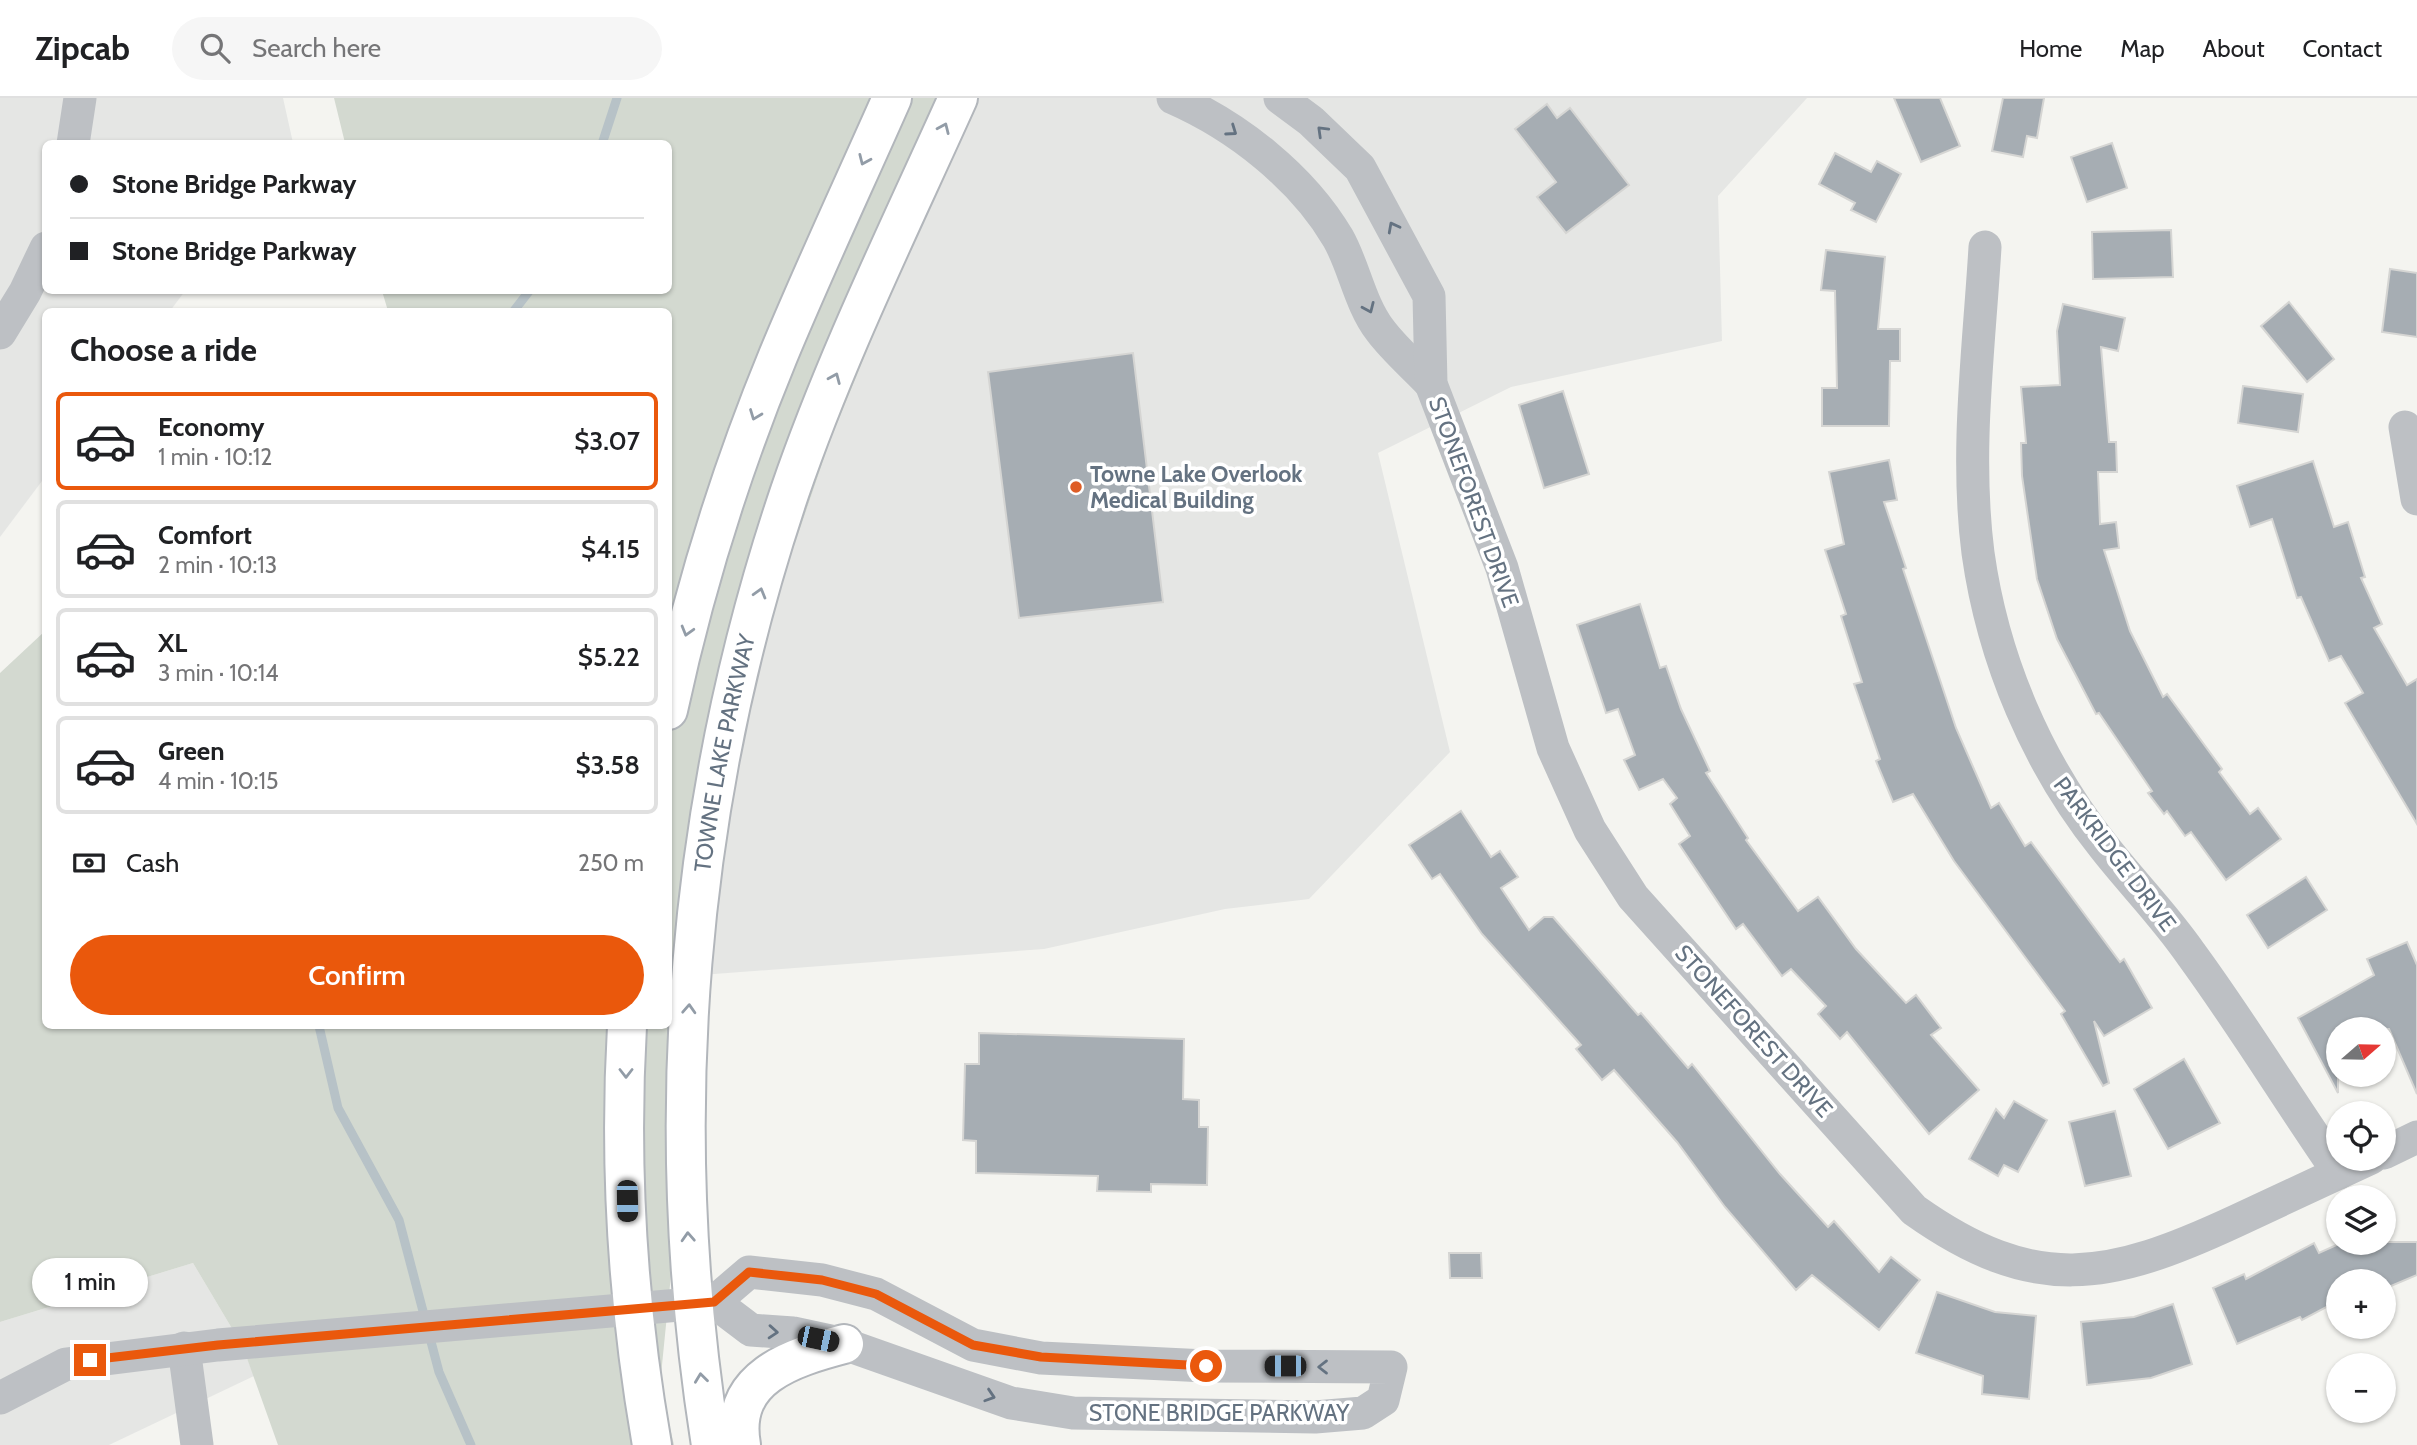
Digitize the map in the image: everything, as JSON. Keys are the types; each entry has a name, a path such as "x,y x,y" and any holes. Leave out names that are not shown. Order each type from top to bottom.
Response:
{"main road":[{"path":"672,694 707,557 741,452 778,355 892,98"},
{"name":"TOWNE LAKE PARKWAY","path":"711,1445 685,1072 699,879 731,702 791,490 836,376 958,98"},
{"path":"627,1029 628,1228 634,1308 652,1445"},
{"path":"741,1445 739,1433 743,1403 767,1373 806,1354 844,1344"}],"street":[{"path":"75,140 80,98"},
{"name":"STONEFOREST DRIVE","path":"1173,98 1233,131 1288,177 1313,204 1338,238 1378,328 1431,384"},
{"name":"STONEFOREST DRIVE","path":"1280,98 1311,121 1360,168 1429,296 1431,384 1502,568 1553,748 1590,830 1633,897 1914,1210 1951,1236 1992,1255 2035,1267 2080,1270 2125,1266 2172,1250 2343,1171"},
{"name":"PARKRIDGE DRIVE","path":"1985,247 1973,420 1974,510 1987,599 2012,685 2045,757 2074,806 2189,950 2339,1173"},
{"path":"0,333 25,292 42,256"},
{"path":"2405,427 2417,499"},
{"path":"2396,1147 2417,1137"},
{"name":"STONE BRIDGE PARKWAY","path":"749,1272 822,1280 876,1294 973,1345 1041,1357 1193,1365 1391,1367 1383,1400 1363,1413 1315,1417 1073,1413 1011,1403 844,1344 793,1333 751,1330 703,1303 749,1272"},
{"path":"0,1398 66,1364 184,1348 571,1312 703,1303"},
{"path":"184,1348 197,1445"}],"shaded area":[{"path":"0,98 283,98 292,140 42,140 42,294 183,294 172,308 42,308 42,481 0,537"},
{"path":"334,98 971,98 830,441 709,796 701,975 660,1385 674,1445 278,1445 243,1347 193,1263 0,1322 0,673 42,634 42,1029 672,1029 672,308 387,308 383,294 672,294 672,140 344,140"},
{"path":"971,98 1807,98 1718,196 1722,341 1511,387 1378,453 1450,752 1309,899 1225,909 1044,949 701,975 709,796 830,441"},
{"path":"193,1263 243,1347 254,1376 109,1445 0,1445 0,1322"}],"building":[{"path":"1894,98 1940,98 1960,146 1921,162"},
{"path":"2003,98 2044,98 2037,138 2027,136 2023,157 1992,151"},
{"path":"1547,104 1557,118 1570,108 1629,185 1566,233 1537,197 1556,182 1515,129"},
{"path":"2112,143 2127,188 2087,202 2071,157"},
{"path":"1835,153 1871,172 1877,161 1901,174 1876,222 1851,210 1855,203 1819,184"},
{"path":"2171,230 2173,277 2093,279 2092,232"},
{"path":"1826,250 1885,257 1878,329 1900,329 1900,361 1890,361 1889,426 1822,426 1822,388 1837,388 1835,291 1821,290"},
{"path":"2390,269 2417,273 2417,337 2382,332"},
{"path":"2289,302 2334,359 2307,382 2261,326"},
{"path":"2063,304 2125,318 2118,351 2101,347 2109,442 2116,442 2117,472 2098,472 2100,524 2116,522 2119,548 2104,550 2130,631 2163,697 2167,694 2222,769 2219,772 2250,814 2258,808 2281,839 2226,880 2191,832 2185,836 2167,811 2164,814 2148,793 2152,791 2099,713 2096,714 2057,639 2037,579 2022,476 2021,443 2026,443 2021,387 2060,385 2057,331"},
{"name":"Towne Lake Overlook Medical Building","path":"1133,353 1163,602 1019,618 988,372"},
{"path":"2243,386 2303,394 2298,432 2238,423"},
{"path":"1563,391 1589,474 1544,488 1519,405"},
{"path":"1889,460 1897,500 1884,502 1906,568 1903,569 1956,728 1991,808 1999,803 2025,846 2031,842 2120,962 2124,959 2152,1008 2104,1036 2094,1021 2109,1083 2103,1086 2061,1014 2065,1011 1954,861 1913,794 1893,802 1876,761 1880,759 1854,684 1862,682 1841,616 1846,614 1825,550 1844,544 1829,472"},
{"path":"2313,461 2334,527 2348,522 2365,577 2361,578 2382,624 2374,628 2407,685 2417,679 2417,824 2345,703 2363,693 2341,656 2329,661 2301,597 2297,598 2272,519 2250,527 2237,486"},
{"path":"1640,604 1660,668 1666,666 1681,709 1710,771 1706,773 1748,838 1746,840 1798,911 1818,897 1856,949 1906,1003 1916,995 1941,1028 1931,1035 1979,1090 1929,1134 1847,1032 1840,1039 1818,1014 1826,1006 1791,969 1782,976 1743,924 1736,929 1679,844 1690,836 1670,804 1677,798 1663,779 1639,790 1624,760 1635,755 1618,709 1606,713 1577,625"},
{"path":"1461,811 1491,857 1500,851 1518,877 1501,888 1529,930 1544,917 1553,917 1688,1068 1692,1064 1780,1174 1828,1227 1834,1221 1879,1272 1891,1257 1920,1280 1879,1330 1812,1275 1796,1290 1725,1207 1677,1142 1614,1070 1602,1080 1576,1049 1581,1045 1482,934 1440,874 1432,879 1409,845"},
{"path":"2306,877 2327,910 2268,948 2247,915"},
{"path":"2407,942 2417,965 2417,1094 2396,1045 2396,1017 2326,1017 2326,1070 2298,1018 2374,975 2367,959"},
{"path":"979,1033 1184,1039 1183,1099 1199,1100 1199,1127 1208,1127 1207,1185 1151,1184 1151,1192 1097,1191 1098,1176 976,1173 976,1141 963,1140 965,1064 979,1064"},
{"path":"2184,1059 2220,1123 2168,1149 2134,1089"},
{"path":"2014,1101 2047,1120 2018,1172 2004,1165 1998,1176 1969,1159 1996,1109 2004,1118"},
{"path":"2115,1111 2131,1176 2085,1186 2069,1122"},
{"path":"2396,1242 2417,1242 2417,1275 2396,1284 2396,1269 2326,1269 2326,1307 2302,1320 2300,1317 2237,1344 2213,1288 2244,1274 2246,1279 2314,1243 2319,1253 2326,1250 2326,1255 2396,1255"},
{"path":"1449,1253 1481,1253 1482,1278 1450,1278"},
{"path":"1937,1292 1995,1312 2036,1316 2029,1399 1982,1394 1983,1376 1916,1353"},
{"path":"2173,1304 2192,1364 2151,1378 2087,1385 2081,1322 2134,1317"}],"waterway":[{"path":"603,140 617,98"},
{"path":"516,308 527,294"},
{"path":"320,1029 338,1108 399,1220 439,1372 471,1445"}],"place":[{"name":"Towne Lake Overlook Medical Building","path":"1076,487"}],"route":[{"path":"90,1360 184,1348 571,1312 692,1305 714,1302 749,1272 822,1280 876,1294 927,1318 973,1345 1041,1357 1206,1366"}]}
